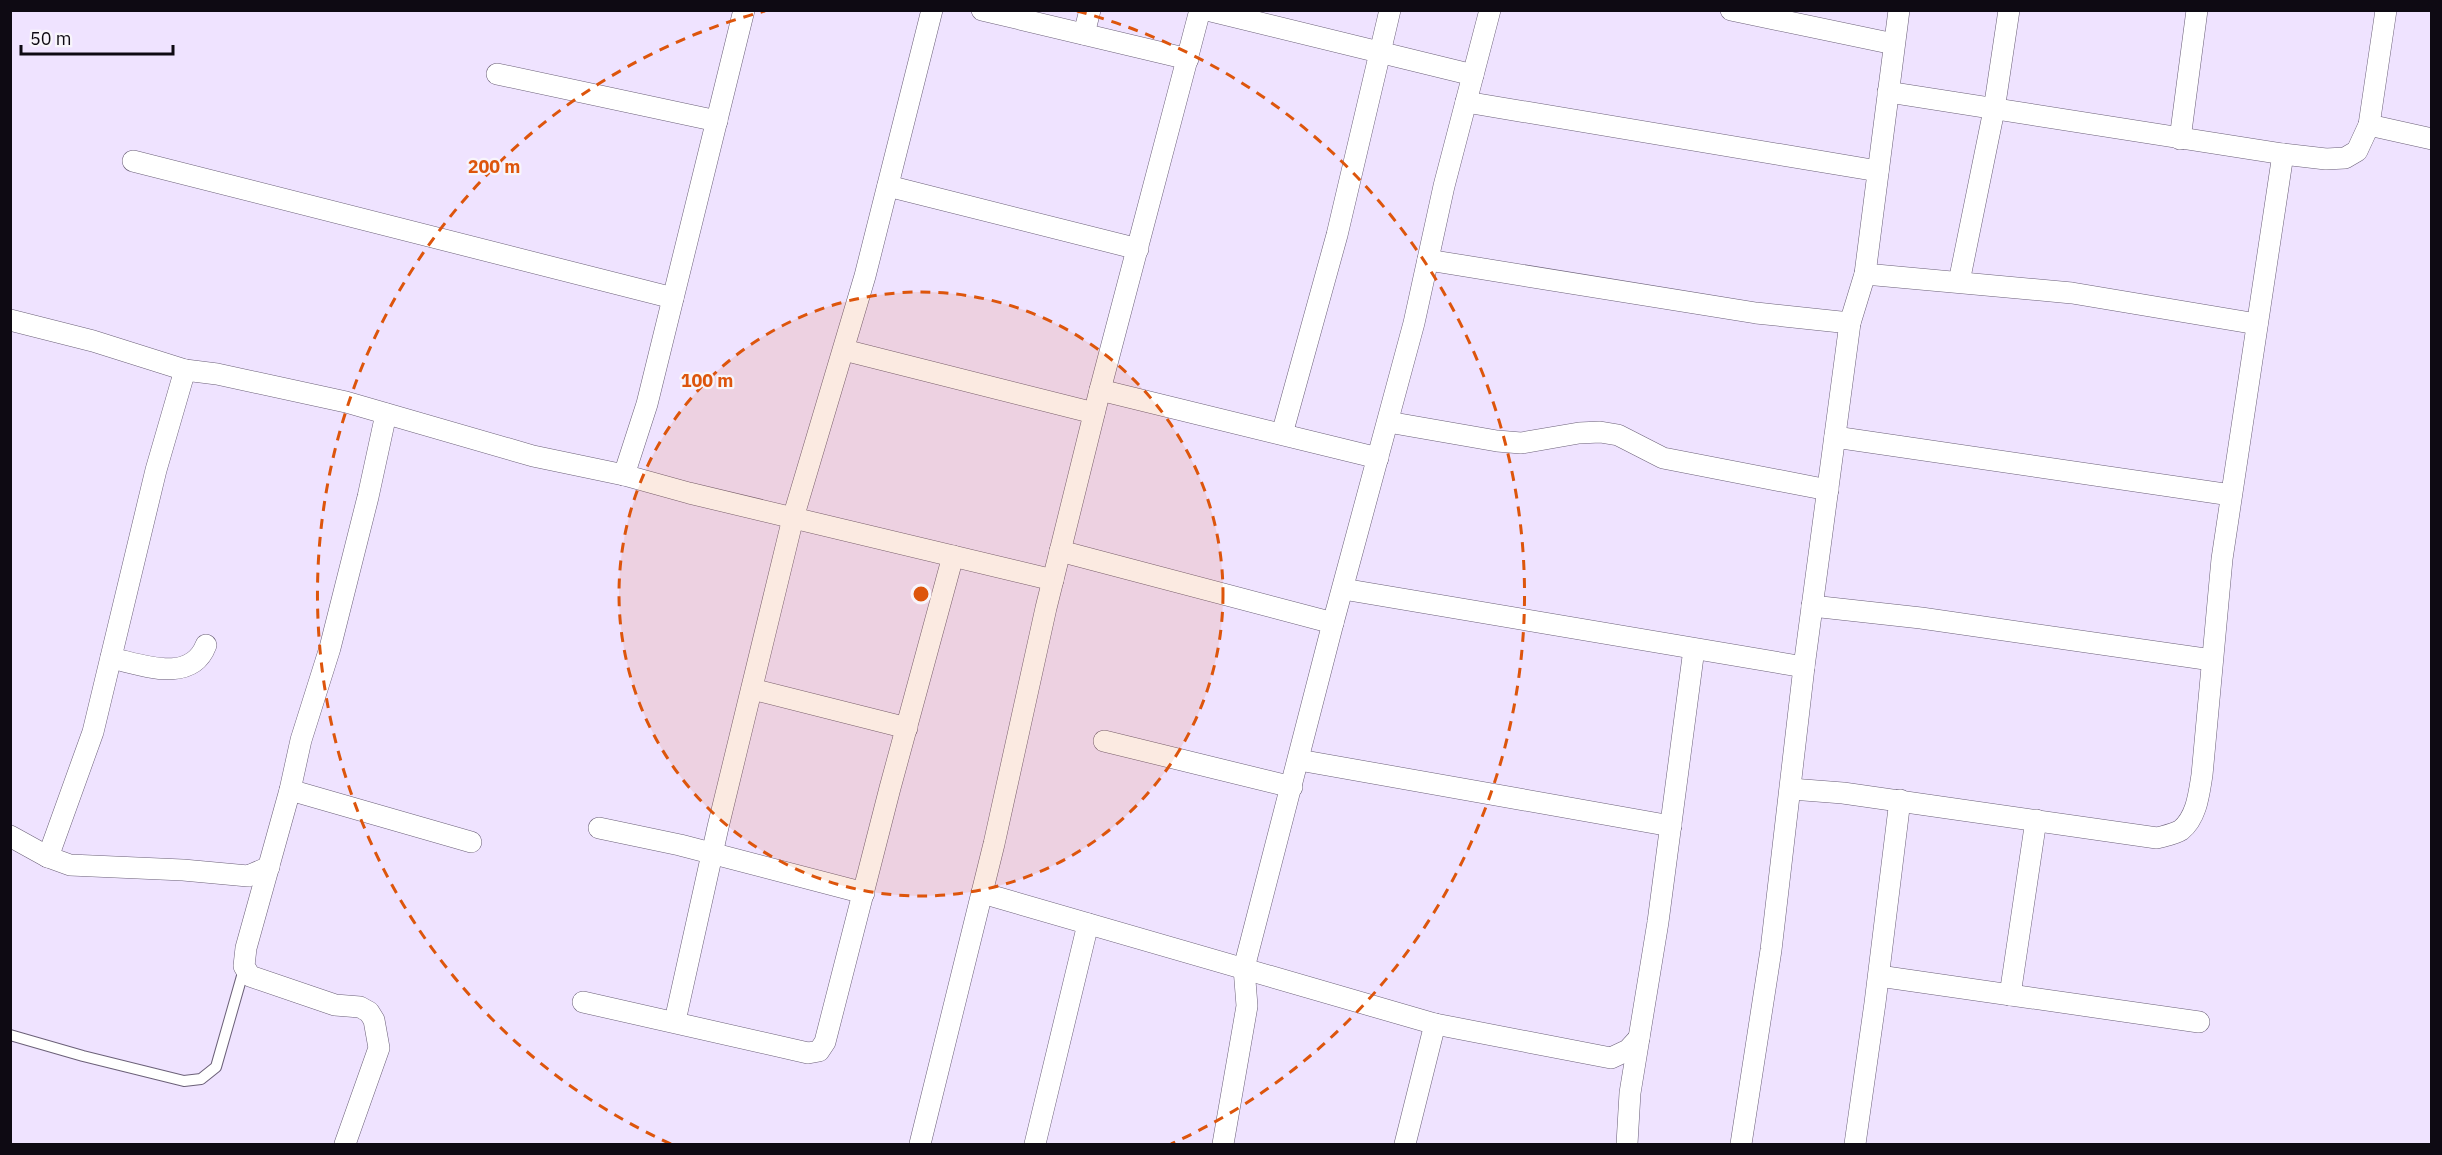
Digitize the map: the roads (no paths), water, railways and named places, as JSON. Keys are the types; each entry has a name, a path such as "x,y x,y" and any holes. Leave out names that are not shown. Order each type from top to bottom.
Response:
{"street":[{"path":"624,475 647,404 744,10"},
{"path":"675,1022 712,853 793,518 844,350 932,10"},
{"path":"982,10 1188,59"},
{"path":"1084,34 1090,10"},
{"path":"920,1144 982,893 1053,580 1094,413 1200,10"},
{"path":"1207,10 1473,75"},
{"path":"1281,434 1337,235 1390,10"},
{"path":"1222,1144 1247,1006 1244,968 1333,623 1414,323 1490,10"},
{"path":"1731,10 1894,44"},
{"path":"1741,1144 1770,961 1804,667 1850,323 1865,274 1899,10"},
{"path":"1959,282 1994,110 2009,10"},
{"path":"2180,139 2197,10"},
{"path":"1888,92 2283,154 2326,159 2345,158 2357,151 2369,125 2386,10"},
{"path":"497,74 717,121"},
{"path":"1466,102 1878,171"},
{"path":"2369,125 2432,139"},
{"path":"1791,789 1900,800 2157,838 2180,831 2192,817 2202,775 2222,559 2283,154"},
{"path":"133,161 674,298"},
{"path":"888,186 1138,249"},
{"path":"1428,260 1756,313 1850,323"},
{"path":"1865,274 2072,293 2257,324"},
{"path":"10,320 93,340 186,370 257,382 386,414 533,456 624,475 1053,580"},
{"path":"844,350 1094,413"},
{"path":"48,856 93,732 156,470 186,370"},
{"path":"1100,390 1378,458"},
{"path":"345,1144 379,1048 374,1020 369,1012 360,1007 335,1005 250,976 244,966 246,948 290,790 301,740 336,625 386,414"},
{"path":"1388,422 1521,443 1579,433 1600,432 1618,435 1663,458 1828,490"},
{"path":"1836,436 2231,495"},
{"path":"1060,551 1333,623"},
{"path":"583,1002 808,1053 819,1051 825,1042 953,556"},
{"path":"1343,589 1804,667"},
{"path":"1812,606 1921,618 2212,660"},
{"path":"111,658 165,670 177,669 195,661 206,645"},
{"path":"1627,1144 1630,1093 1671,826 1694,649"},
{"path":"752,689 907,728"},
{"path":"1104,741 1292,787"},
{"path":"1299,760 1671,826"},
{"path":"290,790 471,842"},
{"path":"1855,1144 1879,976 1900,800"},
{"path":"2010,995 2036,820"},
{"path":"599,828 712,853 864,893"},
{"path":"10,836 70,865 183,870 237,876 248,876 269,867"},
{"path":"982,893 1435,1024 1611,1058 1628,1050 1639,1038"},
{"path":"1035,1144 1088,924"},
{"path":"1879,976 2199,1022"},
{"path":"1405,1144 1435,1024"}],"lane":[{"path":"10,1035 82,1056 184,1081 201,1079 216,1067 244,966"}]}
